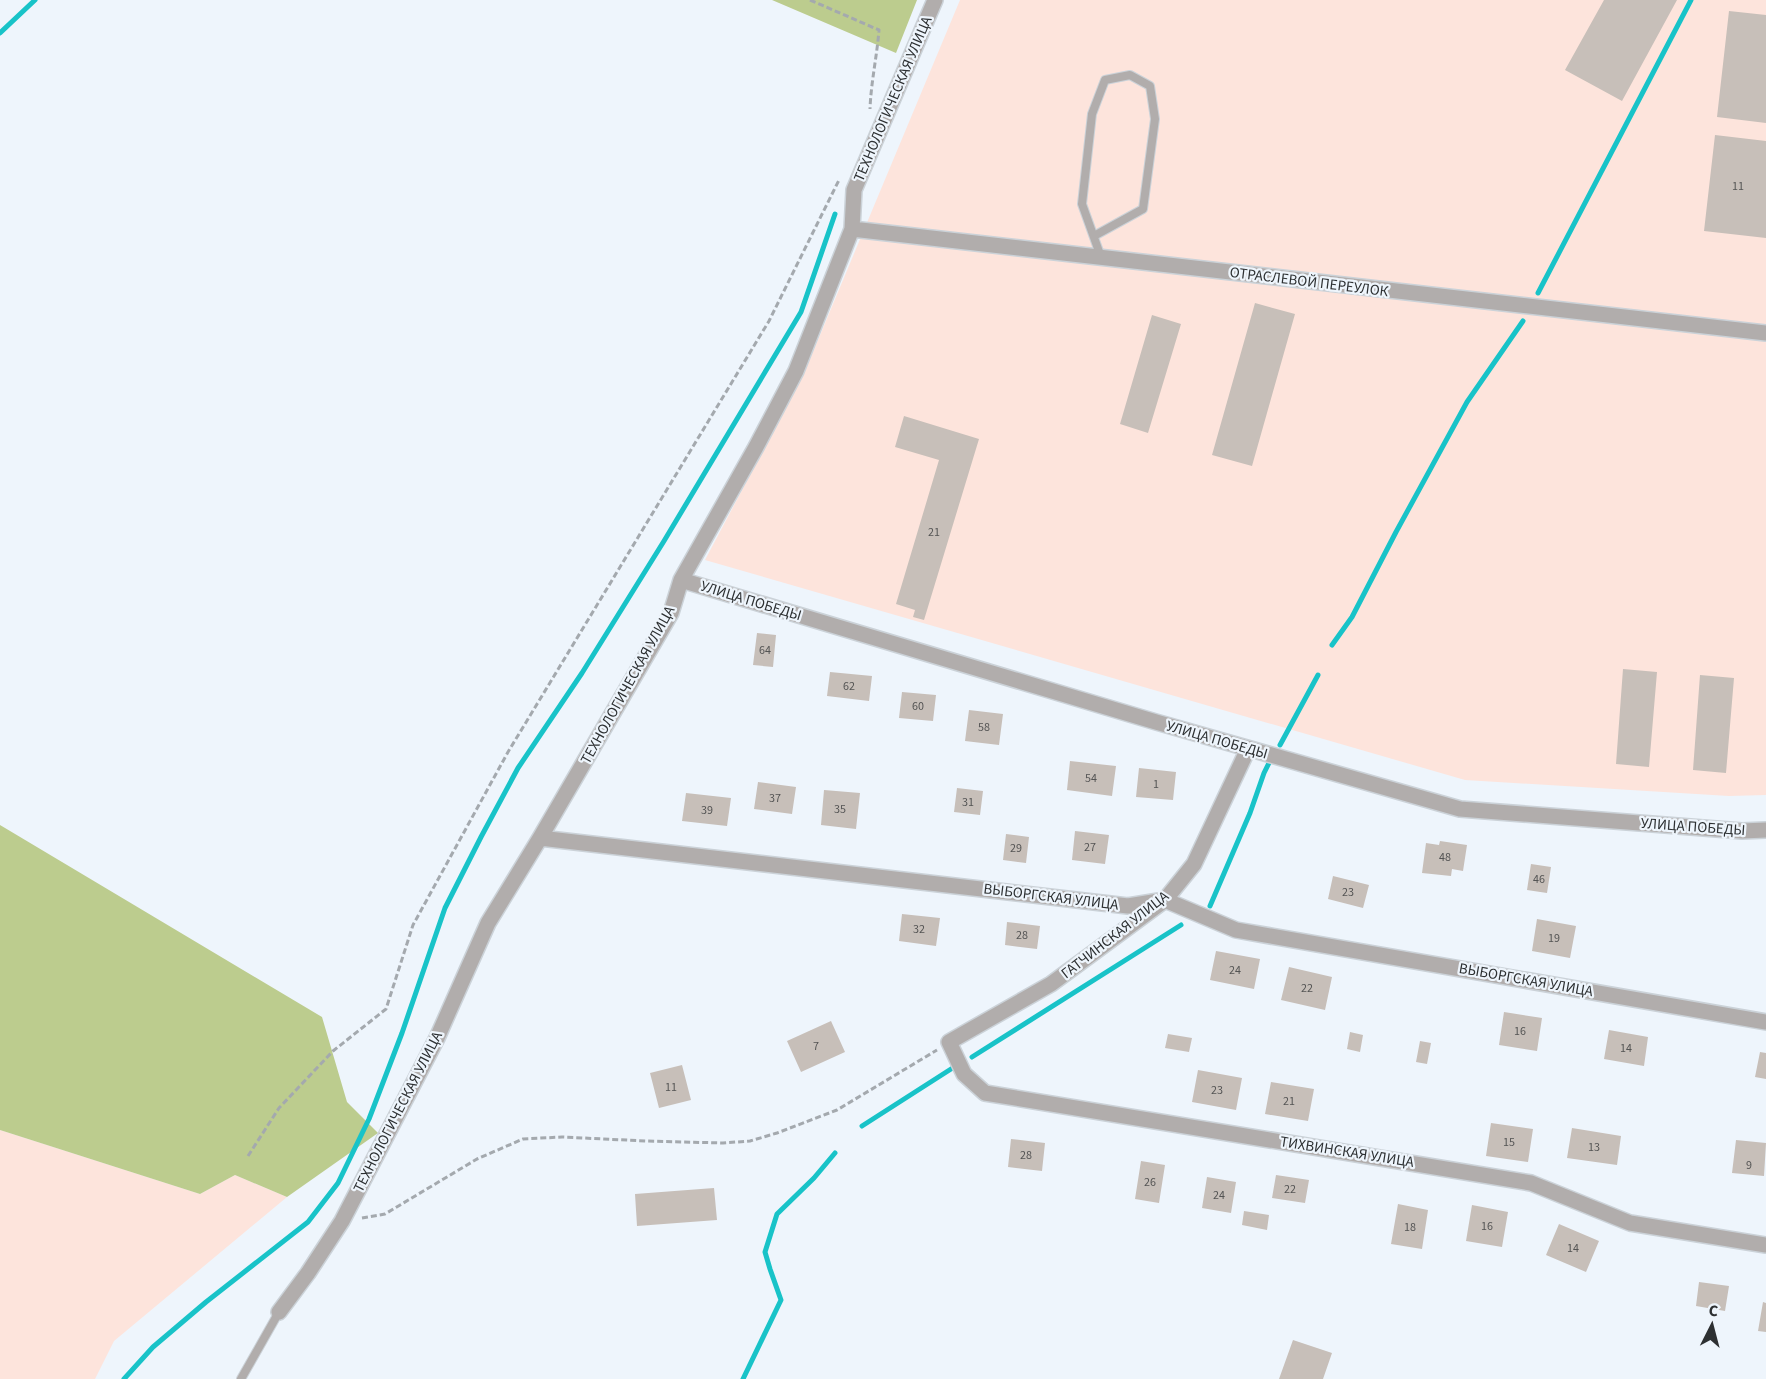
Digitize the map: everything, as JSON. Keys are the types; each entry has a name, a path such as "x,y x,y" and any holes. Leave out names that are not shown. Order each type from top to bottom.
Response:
{"street":[{"name":"ТЕХНОЛОГИЧЕСКАЯ УЛИЦА","path":"279,1312 342,1221 432,1048 488,923 671,613 681,580 756,447 796,370 852,229 854,190 935,0"},
{"name":"ОТРАСЛЕВОЙ ПЕРЕУЛОК","path":"852,229 1766,333"},
{"name":"УЛИЦА ПОБЕДЫ","path":"681,580 1248,749 1460,809 1742,831 1766,830"},
{"name":"ГАТЧИНСКАЯ УЛИЦА","path":"949,1042 1051,984 1165,900 1194,864 1248,749"},
{"name":"ВЫБОРГСКАЯ УЛИЦА","path":"540,838 1128,906 1165,900 1236,930 1766,1022"},
{"name":"ТИХВИНСКАЯ УЛИЦА","path":"949,1042 964,1074 985,1093 1531,1182 1630,1223 1766,1245"}],"lane":[{"path":"1094,236 1143,209 1155,118 1150,86 1130,75 1105,80 1092,114 1082,204 1101,257"},
{"path":"241,1379 279,1312"}],"path":[{"path":"810,0 879,30 870,111"},
{"path":"248,1156 279,1108 333,1051 386,1009 413,924 508,752 769,321 843,173"},
{"path":"342,1221 385,1214 477,1159 523,1139 562,1137 723,1143 750,1141 837,1110 949,1042"}],"shaded area":[{"path":"960,0 1766,0 1766,795 1729,796 1465,780 705,560 805,371"},
{"path":"0,1130 200,1194 235,1175 287,1197 114,1341 95,1379 0,1379"}],"green space":[{"path":"772,0 917,0 896,53"},
{"path":"0,825 322,1017 347,1102 378,1133 287,1197 235,1175 200,1194 0,1130"}],"building":[{"path":"1604,0 1677,0 1622,101 1565,70"},
{"path":"1729,11 1766,15 1766,123 1717,117"},
{"path":"1715,135 1766,141 1766,238 1704,231"},
{"path":"1255,303 1295,314 1252,466 1212,455"},
{"path":"1152,315 1181,324 1148,433 1120,424"},
{"path":"904,416 979,439 924,620 913,617 915,610 896,604 939,460 895,447"},
{"path":"757,633 776,635 773,667 753,665"},
{"path":"1623,669 1657,672 1649,767 1616,764"},
{"path":"830,672 872,676 869,701 827,696"},
{"path":"1700,675 1734,678 1726,773 1693,770"},
{"path":"902,692 936,695 933,721 899,718"},
{"path":"969,710 1003,714 999,745 965,741"},
{"path":"1070,761 1116,766 1112,796 1067,790"},
{"path":"1139,768 1176,772 1173,800 1136,797"},
{"path":"758,782 796,787 792,814 754,809"},
{"path":"957,788 983,791 980,815 954,812"},
{"path":"824,790 860,793 856,829 821,825"},
{"path":"686,793 731,798 727,826 682,821"},
{"path":"1075,831 1109,835 1105,864 1072,860"},
{"path":"1006,834 1029,837 1026,863 1003,860"},
{"path":"1440,841 1467,845 1463,871 1452,869 1451,876 1422,873 1426,843 1439,845"},
{"path":"1531,864 1551,867 1547,893 1527,890"},
{"path":"1333,876 1369,885 1363,908 1328,899"},
{"path":"902,914 940,918 936,946 899,941"},
{"path":"1537,919 1576,926 1570,958 1532,951"},
{"path":"1007,922 1040,926 1037,949 1005,945"},
{"path":"1216,951 1260,959 1254,989 1210,980"},
{"path":"1289,967 1332,977 1325,1010 1281,1000"},
{"path":"1504,1012 1542,1018 1537,1051 1499,1045"},
{"path":"831,1021 845,1052 801,1072 787,1041"},
{"path":"1609,1030 1648,1037 1644,1066 1604,1059"},
{"path":"1350,1032 1363,1035 1360,1052 1347,1049"},
{"path":"1168,1034 1192,1038 1189,1052 1165,1048"},
{"path":"1420,1041 1431,1043 1427,1064 1416,1062"},
{"path":"1760,1052 1766,1053 1766,1079 1755,1077"},
{"path":"682,1065 691,1100 659,1108 650,1073"},
{"path":"1198,1070 1242,1078 1236,1110 1192,1102"},
{"path":"1271,1082 1314,1089 1308,1121 1265,1114"},
{"path":"1491,1123 1533,1129 1528,1162 1486,1156"},
{"path":"1572,1128 1621,1136 1617,1165 1567,1158"},
{"path":"1011,1139 1045,1143 1042,1171 1008,1167"},
{"path":"1736,1140 1766,1143 1764,1176 1732,1173"},
{"path":"1141,1161 1165,1165 1159,1203 1135,1199"},
{"path":"1276,1175 1309,1180 1305,1203 1272,1198"},
{"path":"1207,1177 1236,1182 1231,1213 1202,1208"},
{"path":"714,1188 717,1220 637,1226 635,1194"},
{"path":"1398,1204 1428,1210 1422,1249 1391,1244"},
{"path":"1472,1205 1508,1212 1502,1247 1466,1241"},
{"path":"1244,1211 1269,1215 1267,1230 1242,1225"},
{"path":"1559,1224 1599,1241 1586,1272 1546,1255"},
{"path":"1699,1282 1729,1286 1725,1311 1696,1306"},
{"path":"1763,1302 1766,1303 1766,1332 1758,1331"},
{"path":"1293,1340 1332,1353 1323,1379 1279,1379"}],"waterway":[{"path":"0,33 35,0"},
{"path":"1538,293 1691,0"},
{"path":"124,1379 153,1347 308,1222 338,1183 369,1119 402,1033 445,908 481,837 518,768 582,673 664,541 801,312 835,214"},
{"path":"1332,645 1352,617 1467,402 1523,321"},
{"path":"1280,745 1318,675"},
{"path":"1210,906 1269,763"},
{"path":"972,1057 1181,925"},
{"path":"862,1126 951,1069"},
{"path":"743,1379 781,1300 765,1252 777,1214 814,1178 835,1153"}]}
